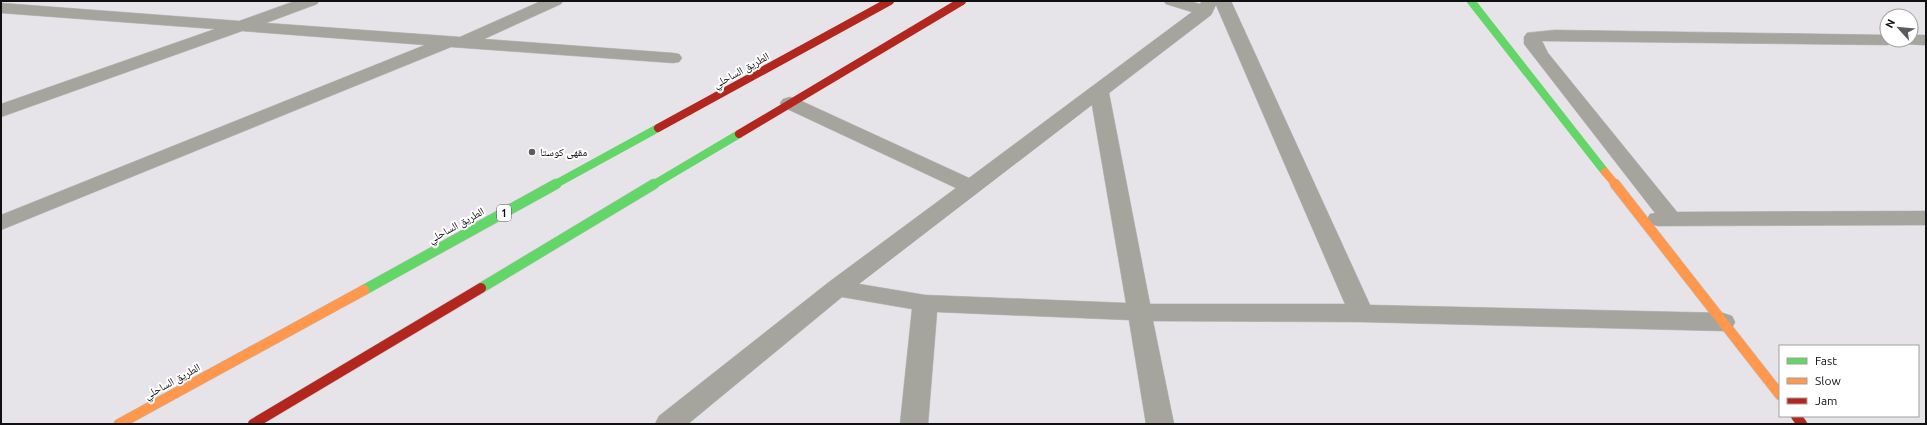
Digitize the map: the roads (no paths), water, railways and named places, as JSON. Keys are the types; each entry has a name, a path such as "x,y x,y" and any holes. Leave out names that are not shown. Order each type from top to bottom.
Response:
{"main road":[{"name":"الطريق الساحلي","path":"119,424 890,1"},
{"path":"253,424 962,1"},
{"path":"1471,1 1779,394"}],"street":[{"path":"1,22 68,1"},
{"path":"1,112 311,1"},
{"path":"1,223 555,1"},
{"path":"1172,1 1213,4"},
{"path":"669,424 837,288 1213,4"},
{"path":"1213,4 1361,314"},
{"path":"1,8 34,12 458,41 673,58"},
{"path":"1672,219 1541,56 1533,44 1533,37 1555,35 1879,40"},
{"path":"1099,91 1160,424"},
{"path":"790,103 971,187"},
{"path":"1642,219 1926,218"},
{"path":"837,288 925,303 1139,312 1361,314 1723,322"},
{"path":"914,424 925,303"}],"place":[{"name":"مقهى كوستا","path":"532,152"}]}
